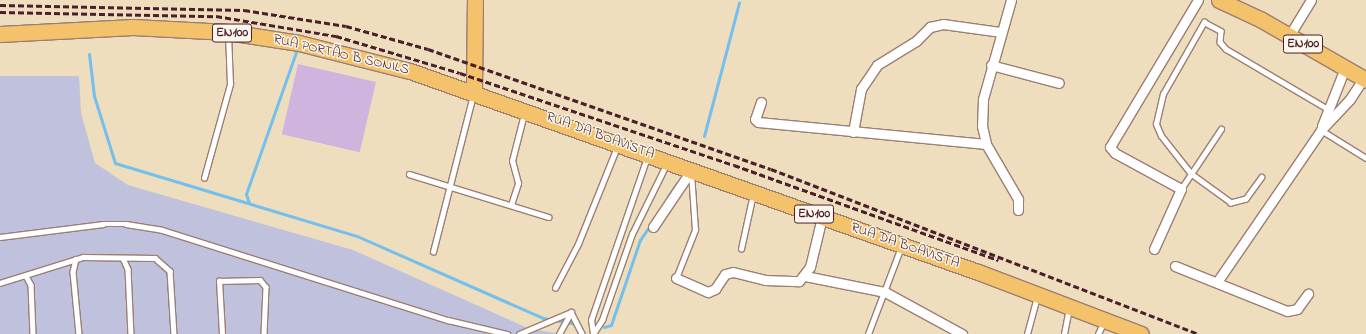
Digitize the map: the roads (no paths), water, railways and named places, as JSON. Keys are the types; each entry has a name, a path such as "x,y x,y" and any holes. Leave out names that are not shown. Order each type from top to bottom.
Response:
{"main road":[{"path":"475,0 480,94"},
{"name":"EN100","path":"1219,0 1289,36 1365,79"},
{"name":"RUA PORTÃO B SONILS","path":"0,34 133,28 228,32 345,54 480,94"},
{"name":"RUA DA BOAVISTA","path":"480,94 526,109 901,247 1037,294 1141,334"}],"street":[{"path":"1011,0 991,65 983,99 982,126 986,144 1015,192 1018,210"},
{"path":"1154,249 1181,189 1116,153 1110,147 1198,0"},
{"path":"1289,36 1311,0"},
{"path":"853,132 861,89 877,65 916,41 930,28 943,24 1001,32"},
{"path":"991,65 1059,83"},
{"path":"1321,130 1345,68"},
{"path":"1217,282 1321,130 1350,99 1365,79"},
{"path":"761,102 755,119 757,122 986,144"},
{"path":"653,227 692,170"},
{"path":"676,278 708,292 716,289 725,274 733,272 765,280 799,281 805,276 822,217"},
{"path":"1174,266 1287,311 1297,309 1308,294"},
{"path":"805,276 885,292 962,334"}],"lane":[{"path":"1262,176 1246,198 1231,203 1191,174 1161,136 1156,124 1163,94 1204,22 1221,30 1220,42 1226,49 1328,109"},
{"path":"204,178 230,84 228,32"},
{"path":"433,252 450,185 480,94"},
{"path":"511,205 518,183 512,161 526,109"},
{"path":"1181,189 1221,129"},
{"path":"1321,130 1366,158"},
{"path":"555,288 578,244 619,143"},
{"path":"648,154 591,320 593,334 602,320 632,234 668,161"},
{"path":"676,278 695,230 692,170"},
{"path":"409,174 450,185 549,217"},
{"path":"741,249 754,192"},
{"path":"0,237 103,224 126,224 162,230 448,320 507,334"},
{"path":"868,334 901,247"},
{"path":"123,258 128,269 131,334"},
{"path":"0,283 76,259 155,258 168,265 174,334"},
{"path":"76,259 73,272 79,334"},
{"path":"26,276 31,285 33,334"},
{"path":"222,334 219,281 260,280 266,287 264,334"},
{"path":"1027,334 1037,294"},
{"path":"1064,334 1069,307"},
{"path":"520,334 571,312"},
{"path":"559,334 571,312"},
{"path":"571,312 582,334"},
{"path":"1098,334 1104,320"}],"waterway":[{"path":"704,136 739,3"},
{"path":"249,203 246,194 297,49"},
{"path":"89,54 94,96 115,163 357,236 543,318 578,324"},
{"path":"668,196 677,183"},
{"path":"604,327 611,325 640,240 650,225"}],"railway":[{"path":"0,5 244,10 346,26 428,49 771,169 1198,334"},
{"path":"0,12 216,16 336,36 460,73 734,165 998,260"}]}
